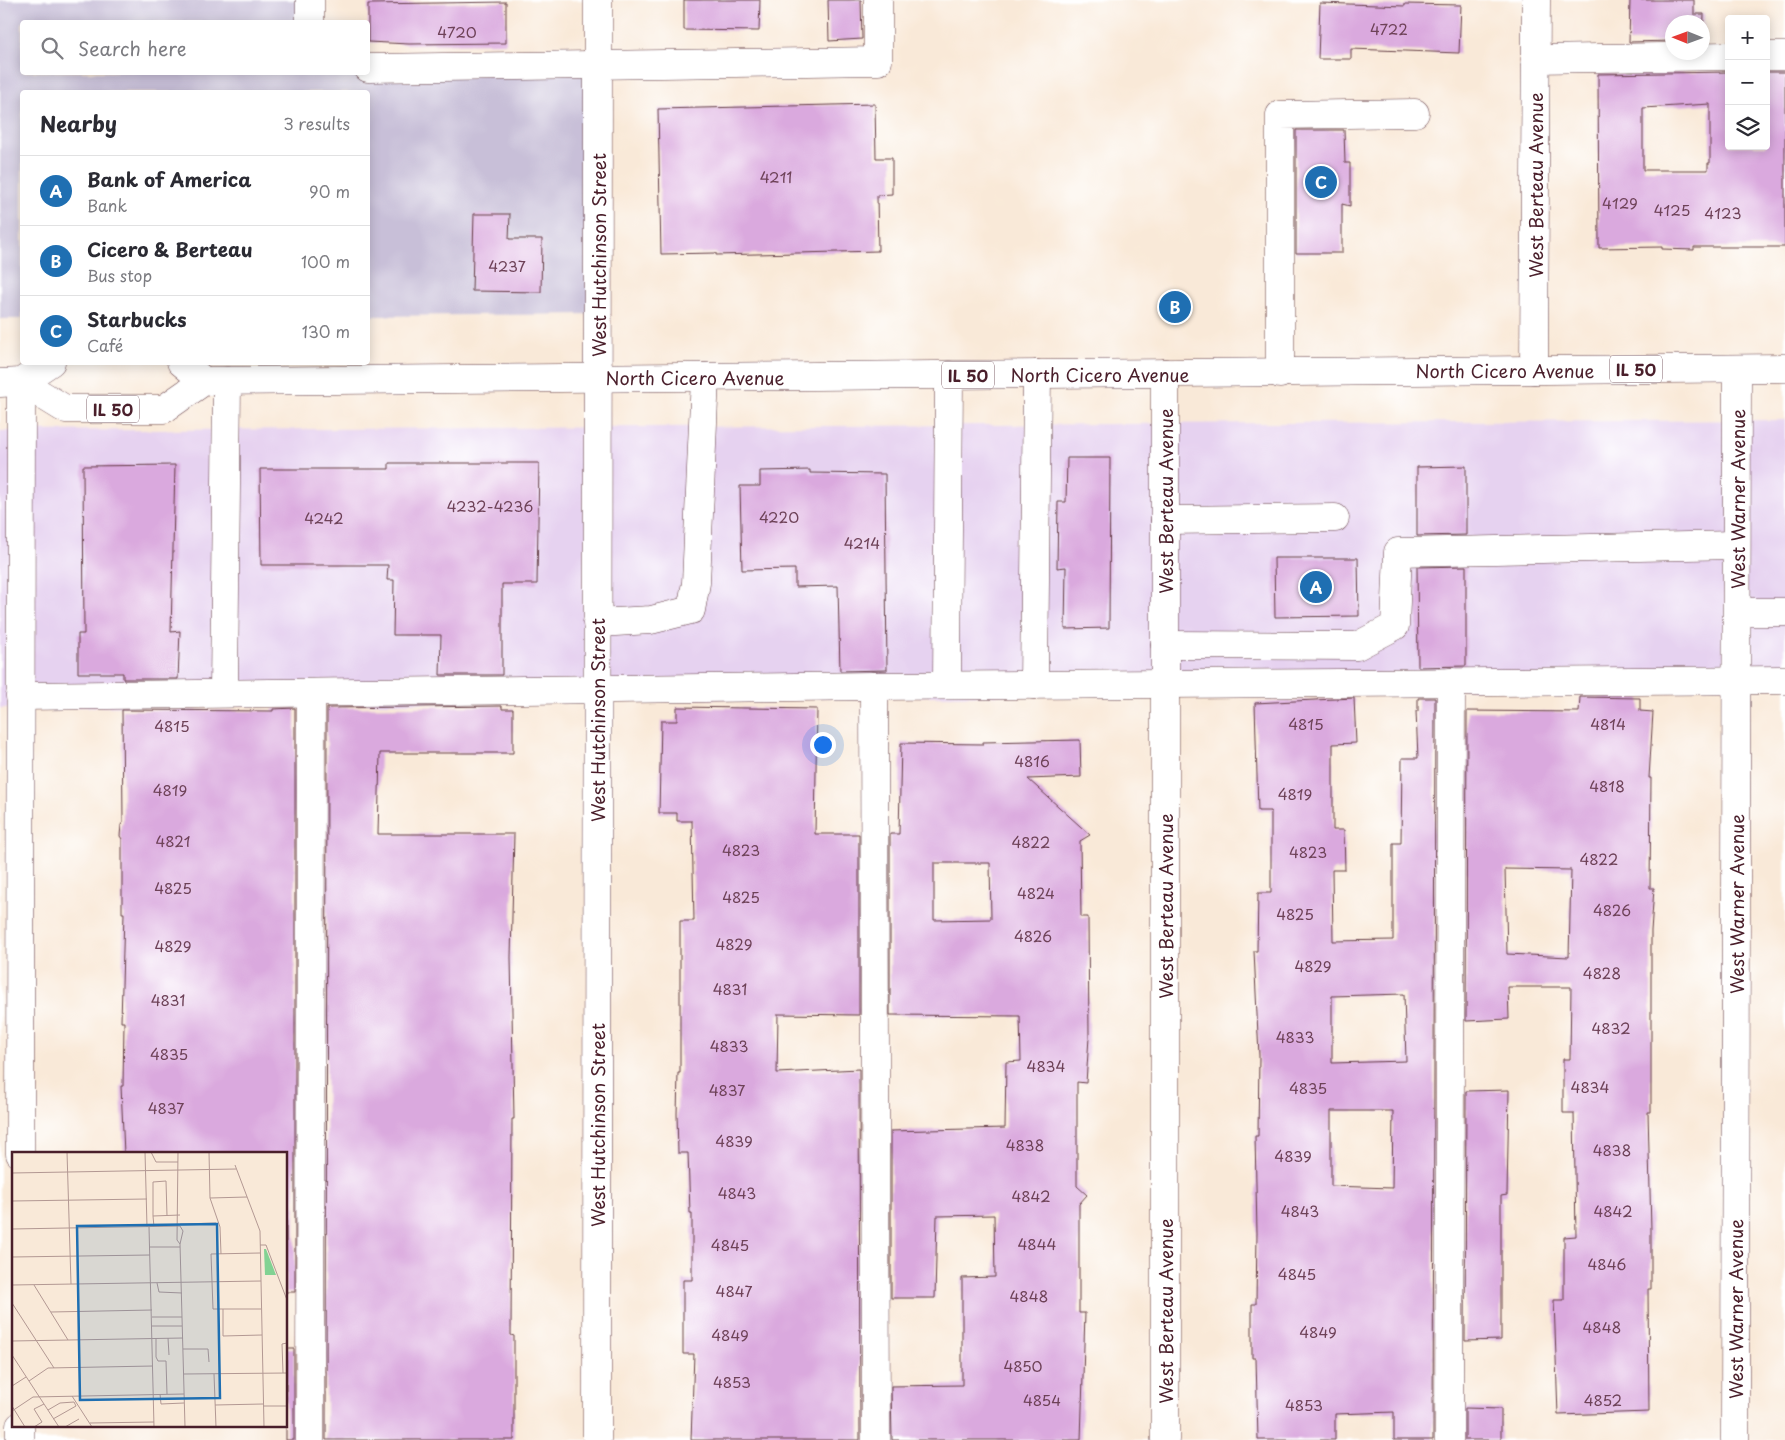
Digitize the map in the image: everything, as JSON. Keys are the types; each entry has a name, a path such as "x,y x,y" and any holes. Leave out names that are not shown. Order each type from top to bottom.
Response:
{"street":[{"path":"310,0 310,20"},
{"name":"West Hutchinson Street","path":"597,1440 598,0"},
{"path":"370,68 878,61 878,0"},
{"name":"West Berteau Avenue","path":"1534,370 1536,0"},
{"path":"1535,59 1725,56"},
{"path":"1770,56 1785,56"},
{"path":"1280,374 1280,115 1416,113"},
{"path":"20,1152 14,710 10,652 10,383 45,365"},
{"path":"187,365 216,381 224,693"},
{"name":"West Warner Avenue","path":"1735,1440 1737,368"},
{"name":"North Cicero Avenue","path":"216,381 1165,373 1280,374 1785,368"},
{"name":"West Berteau Avenue","path":"1165,373 1165,1440"},
{"path":"1034,685 1037,374"},
{"path":"947,685 949,375"},
{"path":"598,623 651,620 691,610 696,574 705,377"},
{"name":"IL 50","path":"10,383 65,409 164,409 216,381"},
{"path":"1165,520 1335,518"},
{"path":"1165,645 1357,646 1395,626 1398,552 1736,545"},
{"path":"1736,612 1785,612"},
{"path":"14,710 224,693 947,685 1785,680"},
{"path":"1450,1440 1451,682"},
{"path":"874,686 876,1440"},
{"path":"310,1440 311,692"}],"shaded area":[{"path":"0,0 314,0 314,20 20,20 20,75 370,75 370,72 593,58 593,314 370,316 370,90 20,90 20,319 0,319"},
{"path":"1785,420 1785,685 0,708 0,431"}],"building":[{"path":"684,0 760,0 759,31 684,30"},
{"path":"828,0 861,0 862,39 829,41"},
{"path":"1630,0 1694,0 1694,14 1704,14 1665,15 1665,41 1629,42"},
{"path":"506,2 506,43 409,44 370,42 368,4"},
{"path":"1320,3 1405,6 1405,4 1461,5 1459,53 1351,49 1351,59 1318,59"},
{"path":"1725,72 1725,150 1770,150 1770,72 1785,72 1785,247 1694,247 1694,250 1662,249 1662,247 1599,248 1598,74","holes":["1710,104 1710,163 1708,163 1708,170 1643,170 1643,108"]},
{"path":"875,104 876,158 892,158 892,194 877,195 878,251 716,255 716,253 661,254 658,109"},
{"path":"1296,130 1344,130 1345,163 1350,163 1350,206 1342,204 1342,253 1296,253"},
{"path":"474,214 510,214 509,239 542,239 541,292 472,291"},
{"path":"1067,458 1110,458 1109,628 1065,629 1066,567 1057,568 1058,502 1066,502"},
{"path":"389,463 539,463 537,584 502,584 502,675 440,675 441,635 393,635 394,580 387,580 388,565 261,565 260,469 389,469"},
{"path":"175,465 171,632 180,631 178,679 123,679 123,673 78,673 78,634 84,634 83,466"},
{"path":"1466,466 1466,535 1417,536 1417,467"},
{"path":"810,470 810,473 885,474 887,670 840,671 838,586 795,587 795,569 742,570 740,486 760,486 760,471"},
{"path":"1274,558 1358,558 1359,616 1275,617"},
{"path":"1466,566 1466,666 1418,667 1417,567"},
{"path":"1580,697 1640,698 1640,711 1653,712 1649,778 1651,778 1650,888 1654,888 1651,931 1651,1112 1648,1112 1651,1230 1651,1289 1648,1289 1649,1412 1558,1415 1554,1300 1564,1300 1564,1237 1576,1236 1574,1113 1563,1113 1563,1059 1570,1059 1571,987 1508,987 1509,1019 1466,1021 1467,711 1579,712","holes":["1505,869 1571,870 1569,957 1507,954"]},
{"path":"1354,698 1356,743 1333,744 1333,830 1344,830 1345,870 1332,870 1333,941 1393,940 1393,843 1401,843 1402,758 1418,758 1416,711 1418,711 1418,698 1435,698 1433,1440 1394,1440 1394,1412 1335,1414 1335,1440 1258,1440 1256,1358 1252,1358 1252,1304 1256,1304 1255,1136 1258,1136 1259,1056 1254,951 1257,951 1258,893 1271,893 1271,811 1258,811 1255,703","holes":["1404,994 1406,1061 1332,1063 1332,996","1331,1111 1393,1111 1392,1188 1331,1186"]},
{"path":"502,706 502,709 513,709 513,753 380,753 378,834 514,834 511,957 514,1119 512,1119 511,1335 514,1336 514,1440 326,1440 327,708"},
{"path":"677,707 817,709 815,834 859,834 859,1015 778,1014 777,1073 859,1069 860,1440 691,1440 694,1354 683,1354 683,1280 692,1280 692,1213 690,1213 688,1153 678,1153 677,1114 678,1073 680,1073 680,921 694,921 692,821 677,821 677,813 659,813 661,721 677,721"},
{"path":"295,708 295,1292 288,1292 288,1152 124,1152 121,1086 123,1086 124,1022 121,1022 124,913 122,913 122,839 120,836 123,822 122,710 273,711 273,709"},
{"path":"1080,740 1081,777 1028,779 1090,835 1080,841 1081,917 1088,917 1089,1037 1086,1083 1077,1082 1077,1186 1087,1195 1079,1204 1079,1313 1085,1313 1081,1440 892,1440 891,1386 962,1385 962,1278 995,1277 994,1215 937,1216 935,1298 891,1298 891,1131 1005,1128 1006,1062 1021,1061 1020,1016 890,1015 890,834 899,834 901,743 983,744 983,742","holes":["934,863 990,863 991,919 934,920"]},
{"path":"1509,1090 1507,1195 1501,1196 1501,1340 1465,1341 1466,1091"},
{"path":"288,1349 294,1349 294,1440 286,1440 286,1428 288,1428"},
{"path":"1465,1408 1501,1409 1501,1440 1465,1440"}],"place":[{"name":"Starbucks","path":"1321,182"},
{"name":"Cicero & Berteau","path":"1175,307"},
{"name":"Bank of America","path":"1316,587"}]}
